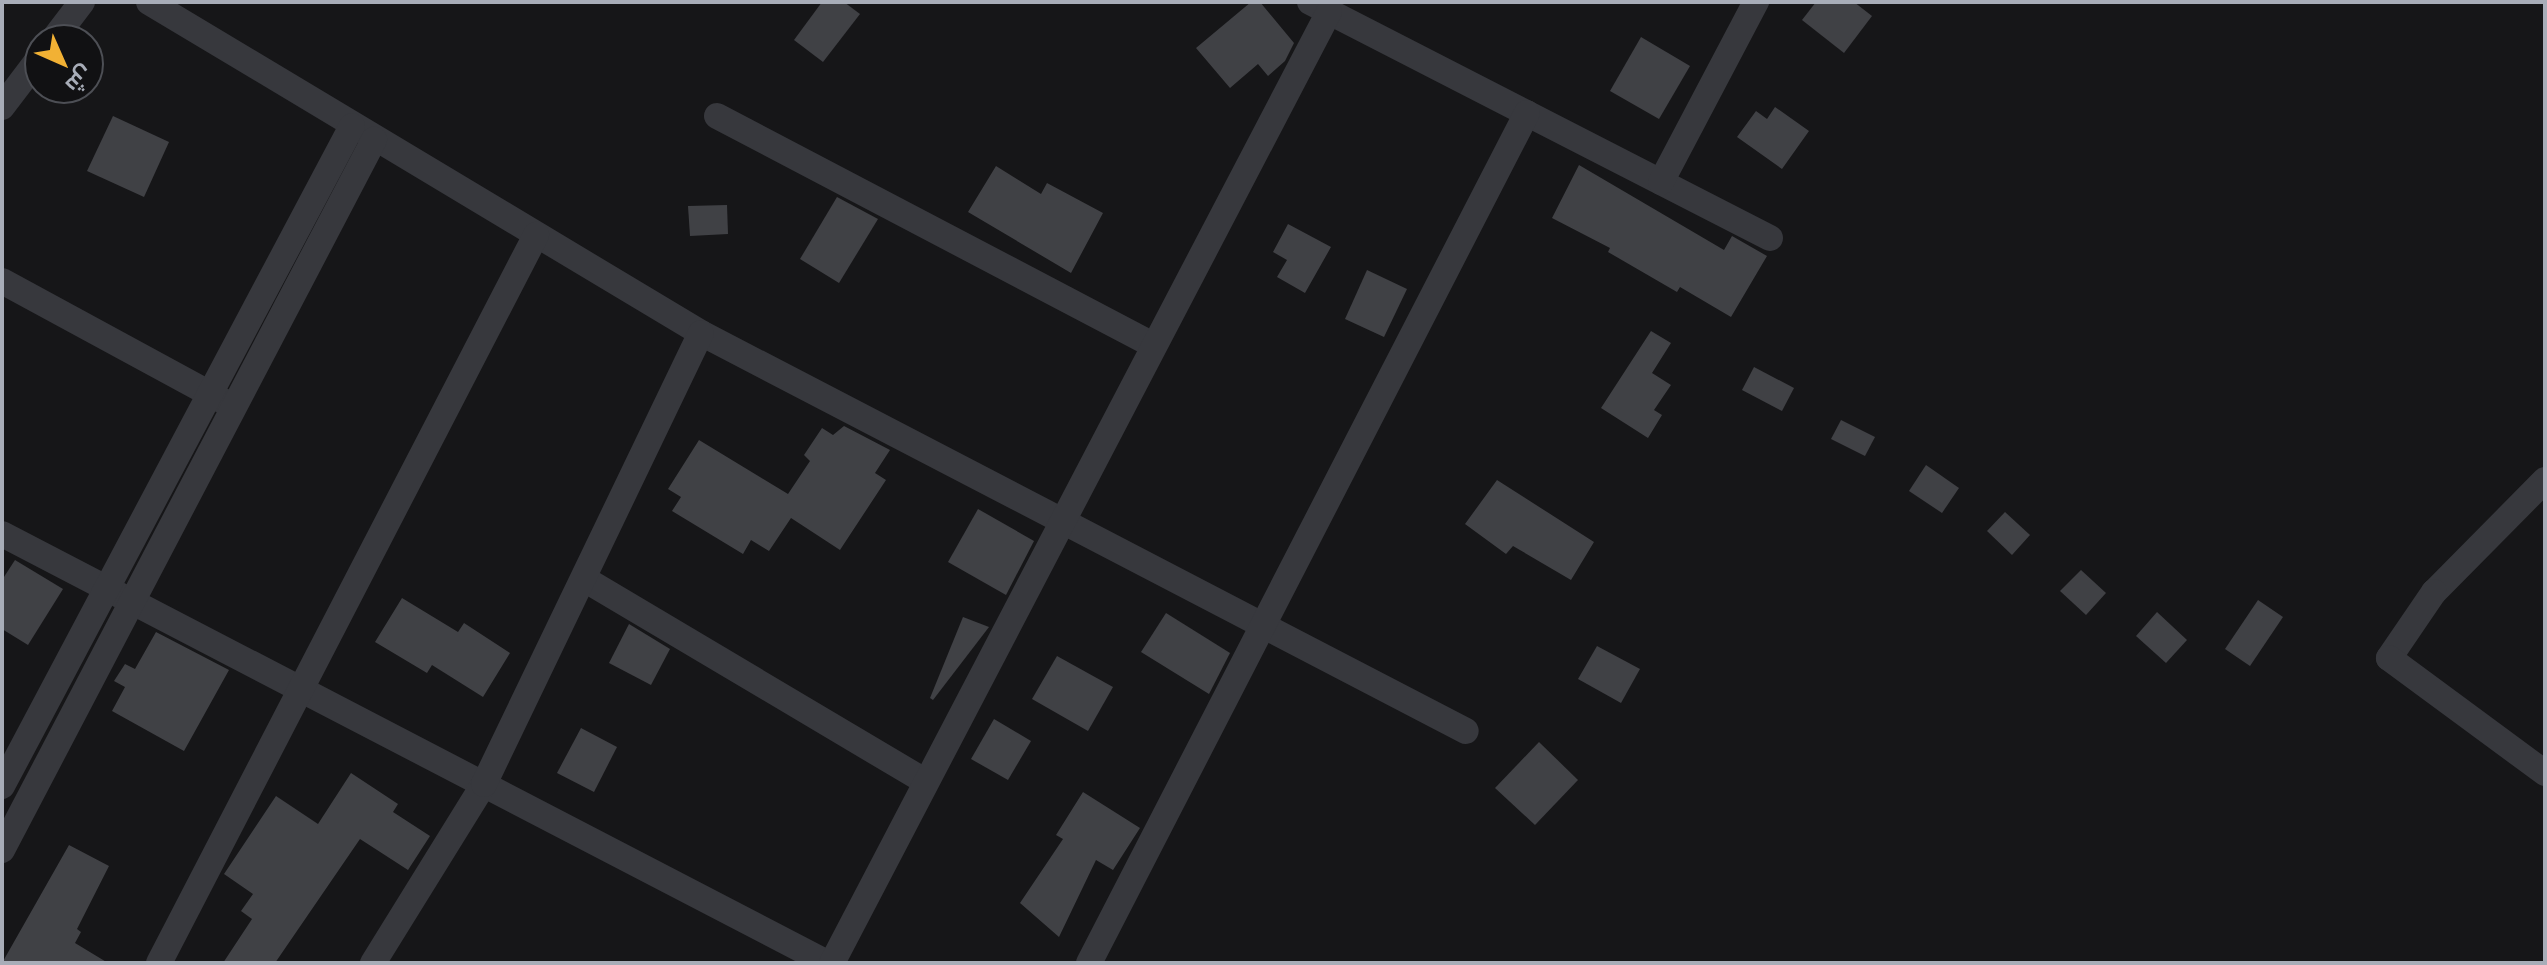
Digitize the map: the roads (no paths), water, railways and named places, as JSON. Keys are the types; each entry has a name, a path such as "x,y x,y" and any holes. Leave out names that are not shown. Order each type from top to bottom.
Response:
{"street":[{"path":"65,24 82,2"},
{"path":"149,2 701,333 1466,731"},
{"path":"1661,182 1756,2"},
{"path":"2,534 822,962 926,782 1063,521 1154,345 1319,7 1770,238"},
{"path":"2,107 24,78"},
{"path":"1089,963 1266,627 1527,113"},
{"path":"717,116 1154,345"},
{"path":"2,850 131,603 223,401 363,133"},
{"path":"159,963 536,235"},
{"path":"2,281 223,401"},
{"path":"373,963 484,784 586,580 701,333"},
{"path":"38,782 5,773 107,590 223,401"},
{"path":"2545,480 2434,592 2389,658 2545,773"},
{"path":"586,580 926,782"}]}
